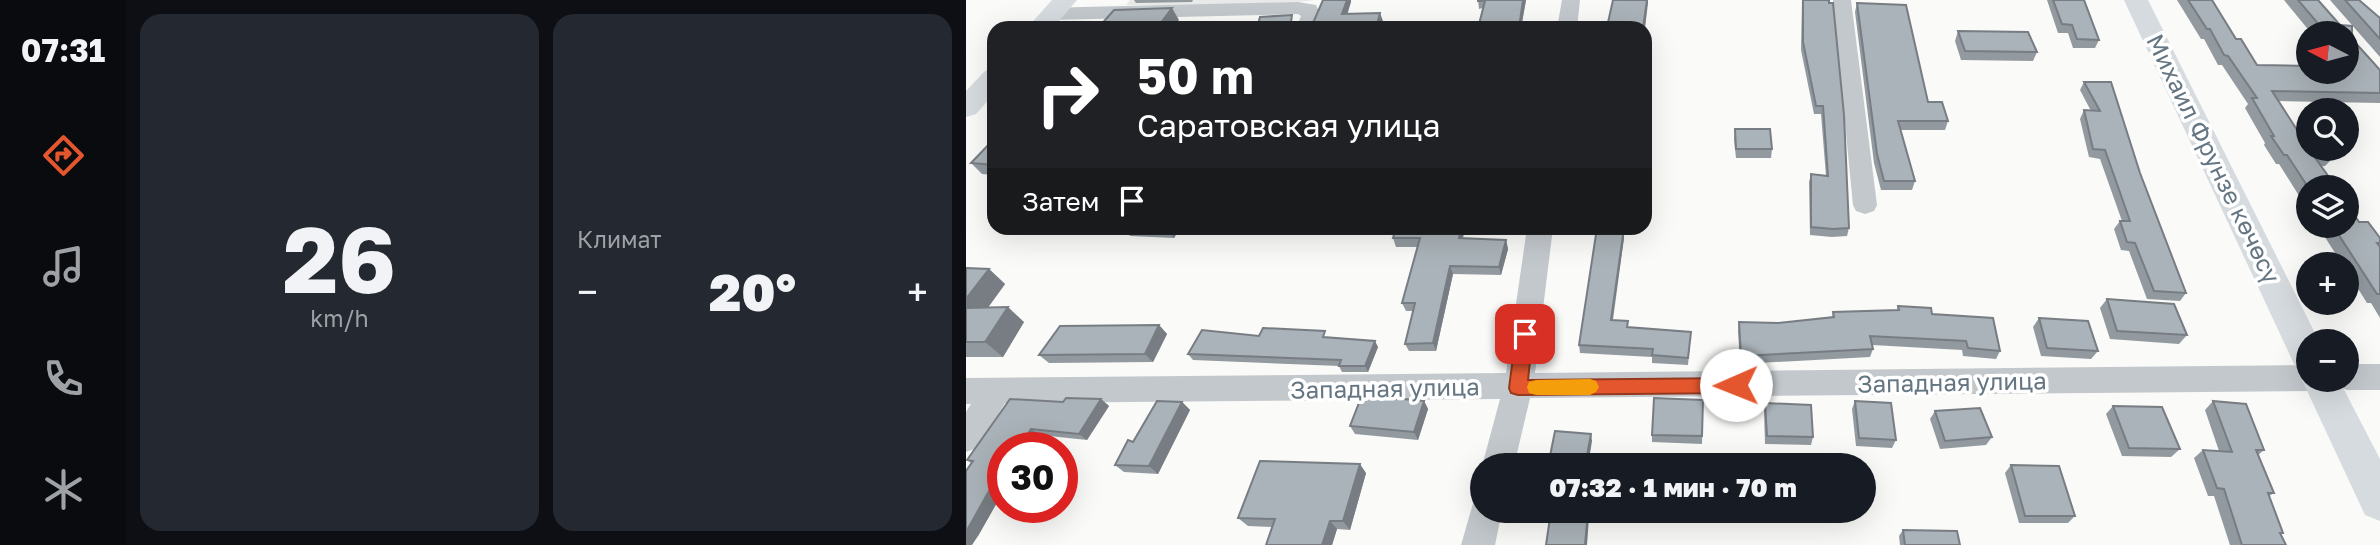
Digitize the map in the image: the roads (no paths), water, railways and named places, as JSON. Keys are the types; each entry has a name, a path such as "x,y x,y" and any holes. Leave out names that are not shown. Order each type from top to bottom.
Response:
{"main road":[{"name":"Михаил Фрунзе көчөсү","path":"2136,0 2296,330"},
{"path":"966,108 987,85"},
{"path":"2326,392 2380,501"}],"street":[{"path":"1568,21 1571,0"},
{"path":"1842,0 1865,205"},
{"path":"1052,14 1298,8 1309,9 1309,21"},
{"path":"1501,453 1518,388 1539,235"},
{"path":"2359,377 2380,377"},
{"name":"Западная улица","path":"981,392 2296,378"},
{"path":"966,438 981,392"},
{"path":"1478,545 1483,523"}]}
